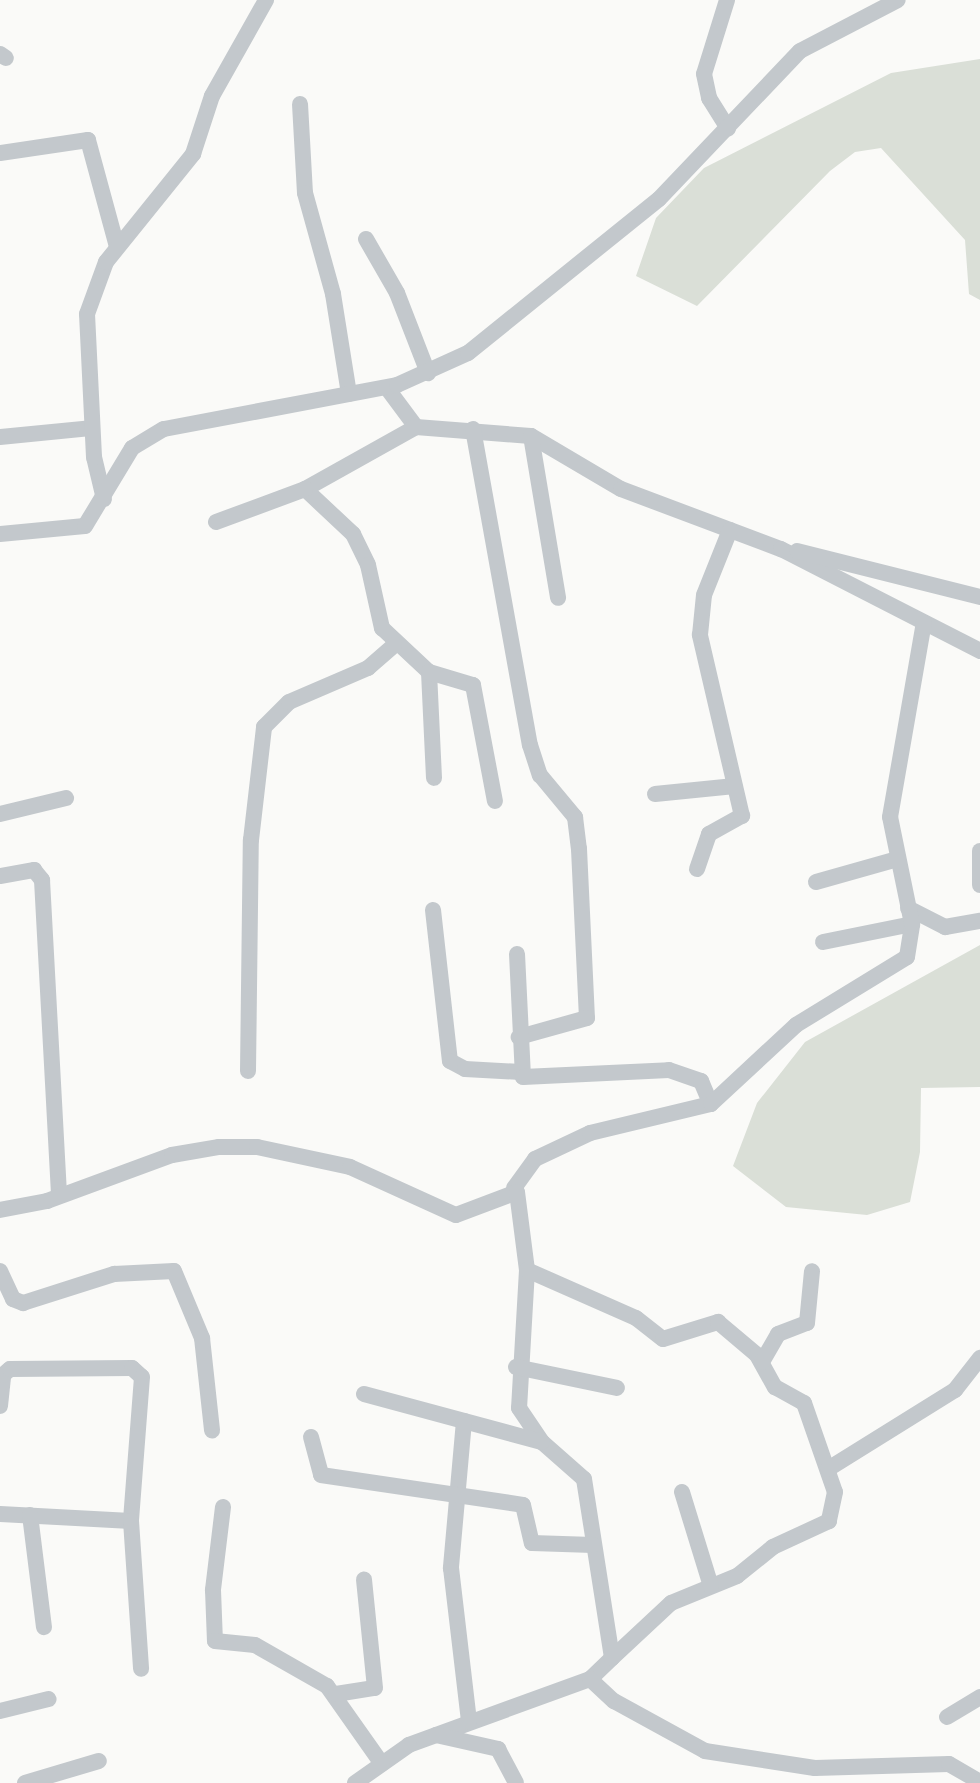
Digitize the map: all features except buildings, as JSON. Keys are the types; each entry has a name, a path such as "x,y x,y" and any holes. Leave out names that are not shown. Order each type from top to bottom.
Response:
{"street":[{"path":"104,499 91,428 87,314 117,247 193,153 212,96 266,0"},
{"path":"727,0 704,74 728,129"},
{"path":"0,534 85,526 104,499 132,448 164,429 387,388 428,373 468,353 659,200 800,51 898,0"},
{"path":"300,104 305,193 333,294 349,394"},
{"path":"0,153 88,140 117,247"},
{"path":"366,239 397,293 428,373"},
{"path":"387,388 407,416 472,429 531,436 621,489 781,549 980,597"},
{"path":"216,522 305,489 407,416"},
{"path":"0,437 91,428"},
{"path":"472,429 530,745 540,775 575,817 579,849 587,1018 519,1037"},
{"path":"531,436 558,598"},
{"path":"305,489 361,548 374,612 394,645 429,672 473,685 495,801"},
{"path":"697,869 709,834 741,819 735,786 712,705 699,623 730,530"},
{"path":"781,549 980,651"},
{"path":"0,1210 59,1196 120,1170 219,1147 257,1147 349,1167 456,1216 514,1188 535,1159 590,1133 711,1104 796,1025 907,957 910,916 894,860 891,803 924,623"},
{"path":"248,1071 251,840 261,737 281,708 368,668 394,645"},
{"path":"429,672 434,778"},
{"path":"655,794 735,786"},
{"path":"0,814 66,798"},
{"path":"980,850 980,885"},
{"path":"816,882 894,860"},
{"path":"0,876 34,870 42,880 59,1196"},
{"path":"433,910 450,1061 465,1069 521,1072 533,1080 684,1072 701,1081 711,1104"},
{"path":"824,942 910,916 945,927 980,921"},
{"path":"517,954 521,1072"},
{"path":"514,1188 527,1270 516,1367 519,1408 542,1442 584,1479 612,1658"},
{"path":"355,1783 382,1764 436,1735 590,1679 671,1603 711,1586 829,1521 836,1501 828,1469 804,1403 775,1387 762,1362 718,1322 663,1339 636,1318 527,1270"},
{"path":"0,1271 13,1300 23,1303 114,1274 174,1271 202,1338 212,1430"},
{"path":"762,1362 778,1334 807,1323 812,1271"},
{"path":"828,1469 955,1391 980,1358"},
{"path":"516,1367 617,1388"},
{"path":"0,1406 3,1375 10,1370 139,1370 141,1451 131,1521 141,1669"},
{"path":"364,1394 542,1442"},
{"path":"464,1421 451,1567 469,1722"},
{"path":"311,1437 321,1475 456,1498 525,1506 529,1539 538,1545 593,1545"},
{"path":"682,1492 711,1586"},
{"path":"223,1507 213,1590 215,1641 277,1654 336,1694 382,1764"},
{"path":"0,1514 131,1521"},
{"path":"30,1515 44,1627"},
{"path":"336,1694 375,1688 364,1580"},
{"path":"590,1679 665,1732 722,1755 815,1768 931,1763 974,1768 980,1782"},
{"path":"947,1717 980,1697"},
{"path":"0,1711 49,1699"},
{"path":"436,1735 498,1749 516,1783"},
{"path":"26,1783 99,1761"}],"shaded area":[{"path":"980,59 980,300 969,294 965,240 881,148 855,152 830,171 697,306 636,276 656,218 704,168 891,73"},
{"path":"980,945 980,1087 921,1088 920,1152 910,1202 867,1215 786,1207 733,1166 757,1103 805,1042"}]}
